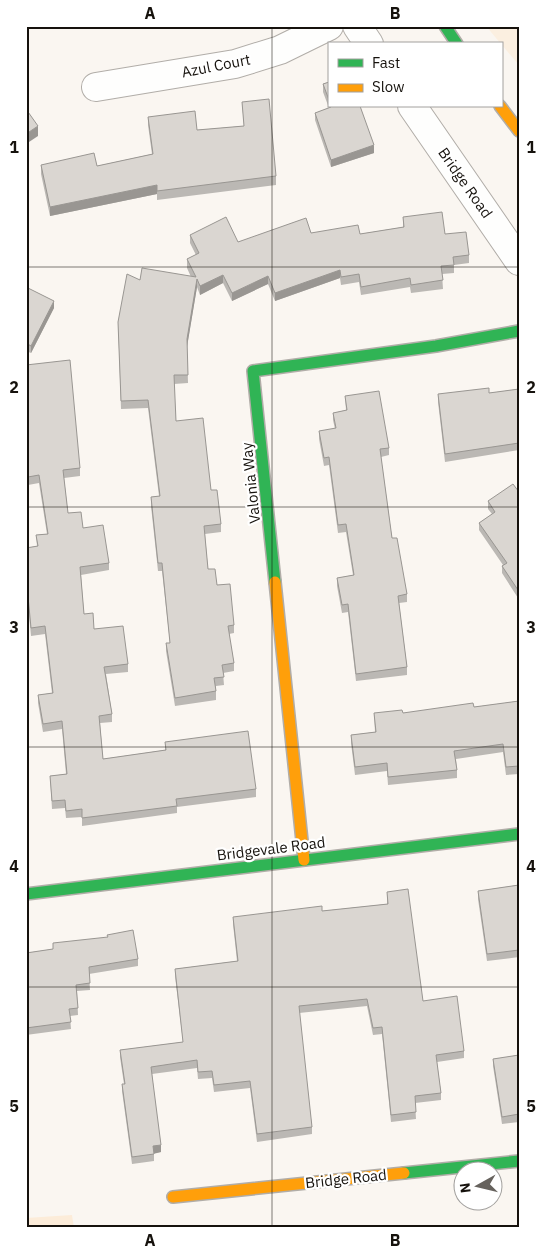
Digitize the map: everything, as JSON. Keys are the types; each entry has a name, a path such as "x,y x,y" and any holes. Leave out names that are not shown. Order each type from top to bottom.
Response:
{"street":[{"name":"Azul Court","path":"96,87 235,64 280,50 330,26"},
{"path":"357,26 368,42"},
{"path":"445,26 456,42"},
{"name":"Bridge Road","path":"413,108 519,261"},
{"path":"501,108 519,132"},
{"name":"Valonia Way","path":"304,860 253,371 436,346 519,331"},
{"name":"Bridgevale Road","path":"26,894 519,834"},
{"name":"Bridge Road","path":"173,1197 519,1161"}],"shaded area":[{"path":"486,26 519,26 519,65 502,45 502,42 499,42"},
{"path":"72,1215 74,1228 26,1228 26,1218"}],"building":[{"path":"328,82 328,97 323,84"},
{"path":"269,99 276,176 157,191 157,185 50,207 41,165 94,153 97,166 153,154 148,117 195,111 197,130 244,126 242,102"},
{"path":"328,108 361,108 374,145 331,160 315,113"},
{"path":"26,109 38,126 26,134"},
{"path":"442,212 445,234 466,232 469,255 453,257 454,265 441,266 443,280 411,285 410,278 361,287 359,274 341,277 340,270 275,293 268,276 232,293 223,275 200,286 197,279 187,339 188,375 174,375 176,421 203,418 211,490 217,490 221,524 204,526 208,569 215,569 217,585 230,584 234,625 228,626 234,663 222,665 224,677 214,678 216,691 175,698 166,643 170,643 162,563 158,563 151,497 160,496 148,400 121,401 118,322 127,274 140,280 142,268 196,277 187,259 199,253 190,235 226,217 238,242 306,218 311,233 358,225 360,234 404,227 403,217"},
{"path":"26,287 54,301 31,346 26,343"},
{"path":"70,360 80,468 63,470 68,513 81,512 83,528 103,525 109,563 80,567 84,614 93,613 94,629 123,626 128,664 104,667 112,714 99,716 103,759 166,750 165,742 248,731 256,789 176,799 177,806 82,818 82,809 66,811 65,800 52,801 50,776 67,774 62,721 43,724 38,695 53,693 45,626 31,628 26,575 26,548 38,546 36,535 48,534 39,475 28,477 26,464 26,365"},
{"path":"489,388 489,393 519,389 519,443 445,454 438,394"},
{"path":"379,391 389,448 380,449 392,538 397,538 407,594 398,596 407,667 356,674 348,604 342,605 337,578 354,575 346,524 338,525 329,457 324,458 319,431 336,428 333,413 347,410 345,396"},
{"path":"513,484 519,492 519,590 502,566 507,563 479,523 495,512 488,501"},
{"path":"519,701 519,766 506,767 503,744 454,751 457,770 388,777 387,763 355,767 351,735 376,732 374,713 402,710 403,713 473,703 474,707"},
{"path":"519,885 519,950 487,954 478,891"},
{"path":"408,889 423,1001 457,996 464,1051 436,1055 441,1093 415,1096 416,1112 391,1115 382,1027 373,1028 367,999 299,1006 312,1127 257,1134 250,1081 214,1085 212,1071 198,1072 197,1060 151,1067 161,1145 153,1146 154,1154 132,1157 122,1084 125,1084 120,1050 183,1042 175,969 238,961 233,917 322,906 322,911 388,904 387,892"},
{"path":"133,930 138,959 89,967 90,983 76,985 78,1008 69,1009 71,1022 26,1028 26,953 53,949 53,943 108,937 107,935"},
{"path":"519,1055 519,1114 502,1117 493,1059"}],"traffic: fast":[{"path":"445,26 456,42"},
{"path":"275,582 253,371 436,346 519,331"},
{"path":"26,894 519,834"},
{"path":"404,1173 519,1161"}],"traffic: slow":[{"path":"502,108 519,131"},
{"path":"275,582 304,860"},
{"path":"173,1197 404,1173"}]}
